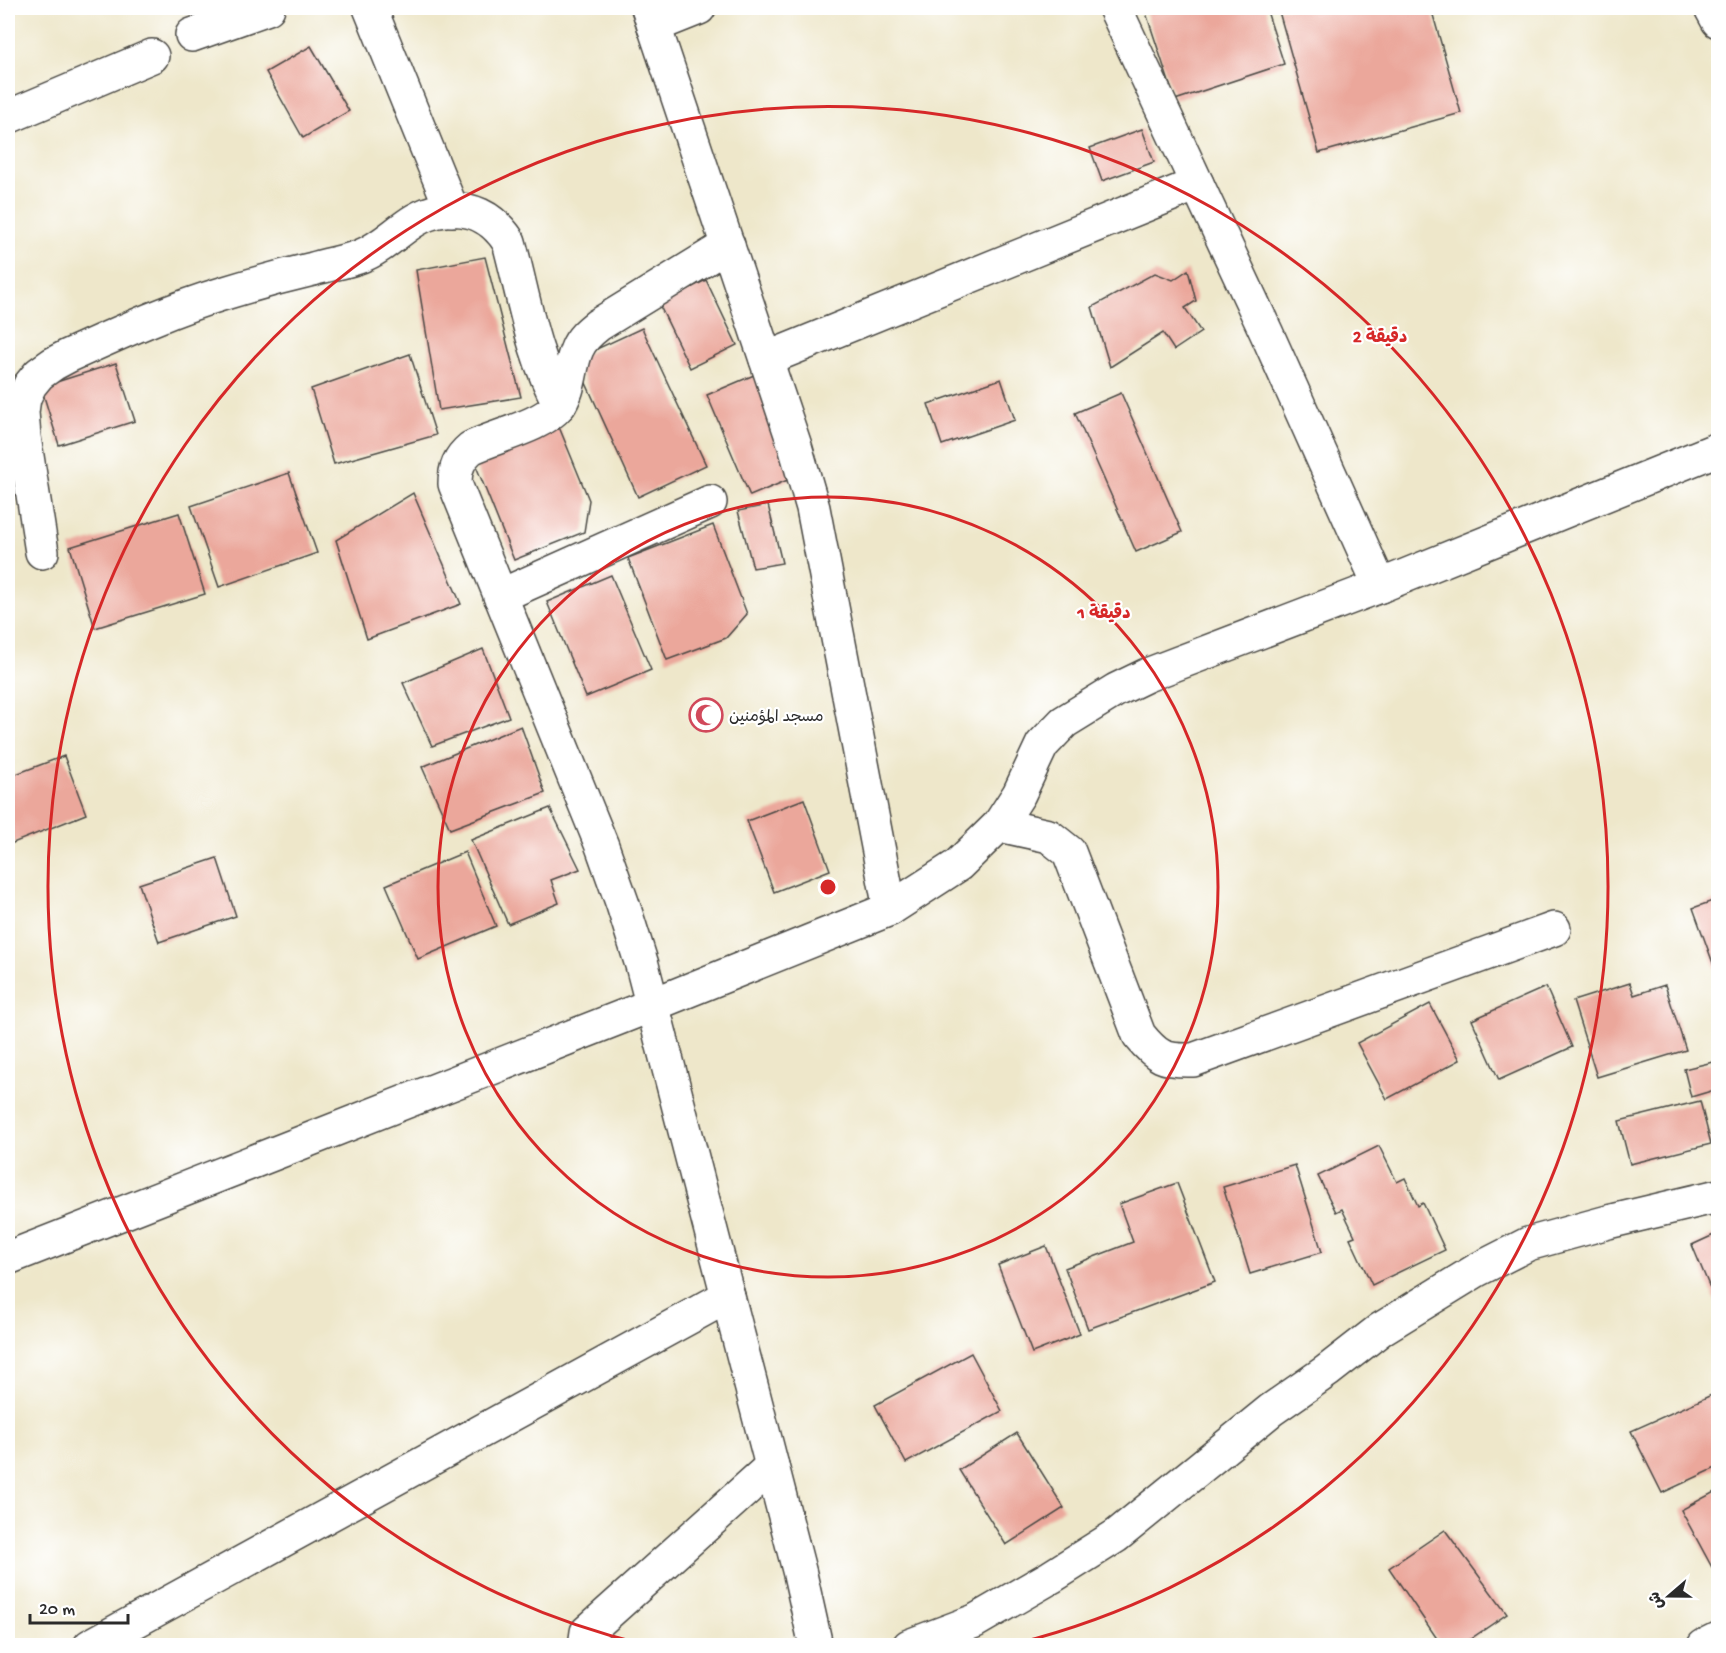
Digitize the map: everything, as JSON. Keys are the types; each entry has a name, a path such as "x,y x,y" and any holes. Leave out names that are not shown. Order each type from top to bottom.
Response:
{"street":[{"path":"192,35 268,8"},
{"path":"370,8 452,210"},
{"path":"699,8 651,17 795,446 813,508 890,909"},
{"path":"1115,8 1267,334 1380,586"},
{"path":"1711,8 1719,21"},
{"path":"8,117 152,56"},
{"path":"766,359 1197,184"},
{"path":"42,552 16,440 24,398 30,385 53,364 139,324 223,293 363,256 378,249 405,226 421,216 452,210 478,214 490,220 501,230 509,243 542,366 549,386 560,404"},
{"path":"728,245 604,321 585,336 577,349 565,395 560,404 544,418 471,448 463,454 455,474 455,484 602,846 642,965 800,1574 816,1646"},
{"path":"8,1258 890,909 958,865 999,825 1019,794 1042,745 1064,722 1116,690 1147,675 1380,586 1719,449"},
{"path":"500,596 710,502"},
{"path":"999,825 1049,836 1069,852 1139,1035 1153,1052 1172,1060 1193,1060 1554,929"},
{"path":"909,1646 975,1621 1052,1577 1116,1536 1271,1410 1382,1329 1477,1270 1528,1244 1608,1222 1719,1196"},
{"path":"90,1646 728,1296"},
{"path":"585,1646 587,1632 772,1466"},
{"path":"1704,1646 1719,1639"}],"building":[{"path":"1164,8 1266,8 1284,64 1175,100 1146,13"},
{"path":"1278,8 1431,8 1461,113 1319,153"},
{"path":"311,46 349,111 303,138 266,72"},
{"path":"1142,129 1154,162 1102,181 1090,148"},
{"path":"485,257 521,397 439,410 416,270"},
{"path":"1188,270 1196,301 1185,308 1201,332 1174,350 1163,333 1110,367 1092,307 1155,273 1173,280"},
{"path":"706,280 737,345 690,368 659,304"},
{"path":"642,328 706,465 638,497 575,359"},
{"path":"410,354 436,435 334,464 311,389"},
{"path":"116,363 135,421 59,445 41,387"},
{"path":"754,375 797,476 750,496 707,395"},
{"path":"1001,379 1015,420 942,445 928,404"},
{"path":"1121,393 1182,532 1136,552 1075,413"},
{"path":"557,422 589,500 584,532 514,560 472,456"},
{"path":"289,473 317,553 219,587 191,506"},
{"path":"413,493 461,604 367,639 336,540"},
{"path":"768,505 782,563 753,568 738,511"},
{"path":"179,513 205,594 95,628 70,547"},
{"path":"713,525 747,614 726,638 667,660 628,558"},
{"path":"611,575 651,670 586,697 547,602"},
{"path":"483,649 509,717 432,746 403,683"},
{"path":"521,726 545,793 450,829 422,767"},
{"path":"64,756 86,814 8,845 8,777"},
{"path":"804,799 830,870 774,892 747,821"},
{"path":"550,808 580,869 551,880 559,903 508,924 471,840"},
{"path":"465,852 496,926 418,959 386,885"},
{"path":"217,858 236,916 159,942 139,884"},
{"path":"1718,899 1718,977 1693,908"},
{"path":"1630,983 1634,995 1665,985 1686,1050 1597,1077 1573,1001"},
{"path":"1546,987 1572,1047 1499,1080 1472,1020"},
{"path":"1430,1004 1460,1060 1387,1099 1357,1043"},
{"path":"1713,1062 1718,1089 1691,1097 1684,1069"},
{"path":"1700,1101 1711,1144 1630,1164 1619,1121"},
{"path":"1379,1146 1397,1182 1405,1178 1418,1206 1423,1203 1445,1250 1372,1285 1350,1238 1355,1236 1342,1209 1336,1212 1318,1176"},
{"path":"1295,1165 1322,1252 1250,1274 1223,1187"},
{"path":"1177,1183 1215,1282 1088,1329 1065,1268 1133,1242 1119,1204"},
{"path":"1718,1233 1718,1307 1692,1245"},
{"path":"1046,1246 1080,1334 1032,1353 998,1265"},
{"path":"971,1353 1002,1411 906,1463 875,1405"},
{"path":"1716,1393 1718,1397 1718,1467 1662,1493 1631,1431"},
{"path":"1017,1433 1064,1508 1006,1545 959,1470"},
{"path":"1718,1490 1718,1569 1714,1571 1681,1510"},
{"path":"1445,1530 1507,1614 1460,1646 1442,1646 1389,1568"}],"place":[{"name":"مسجد المؤمنين","path":"706,715"}]}
